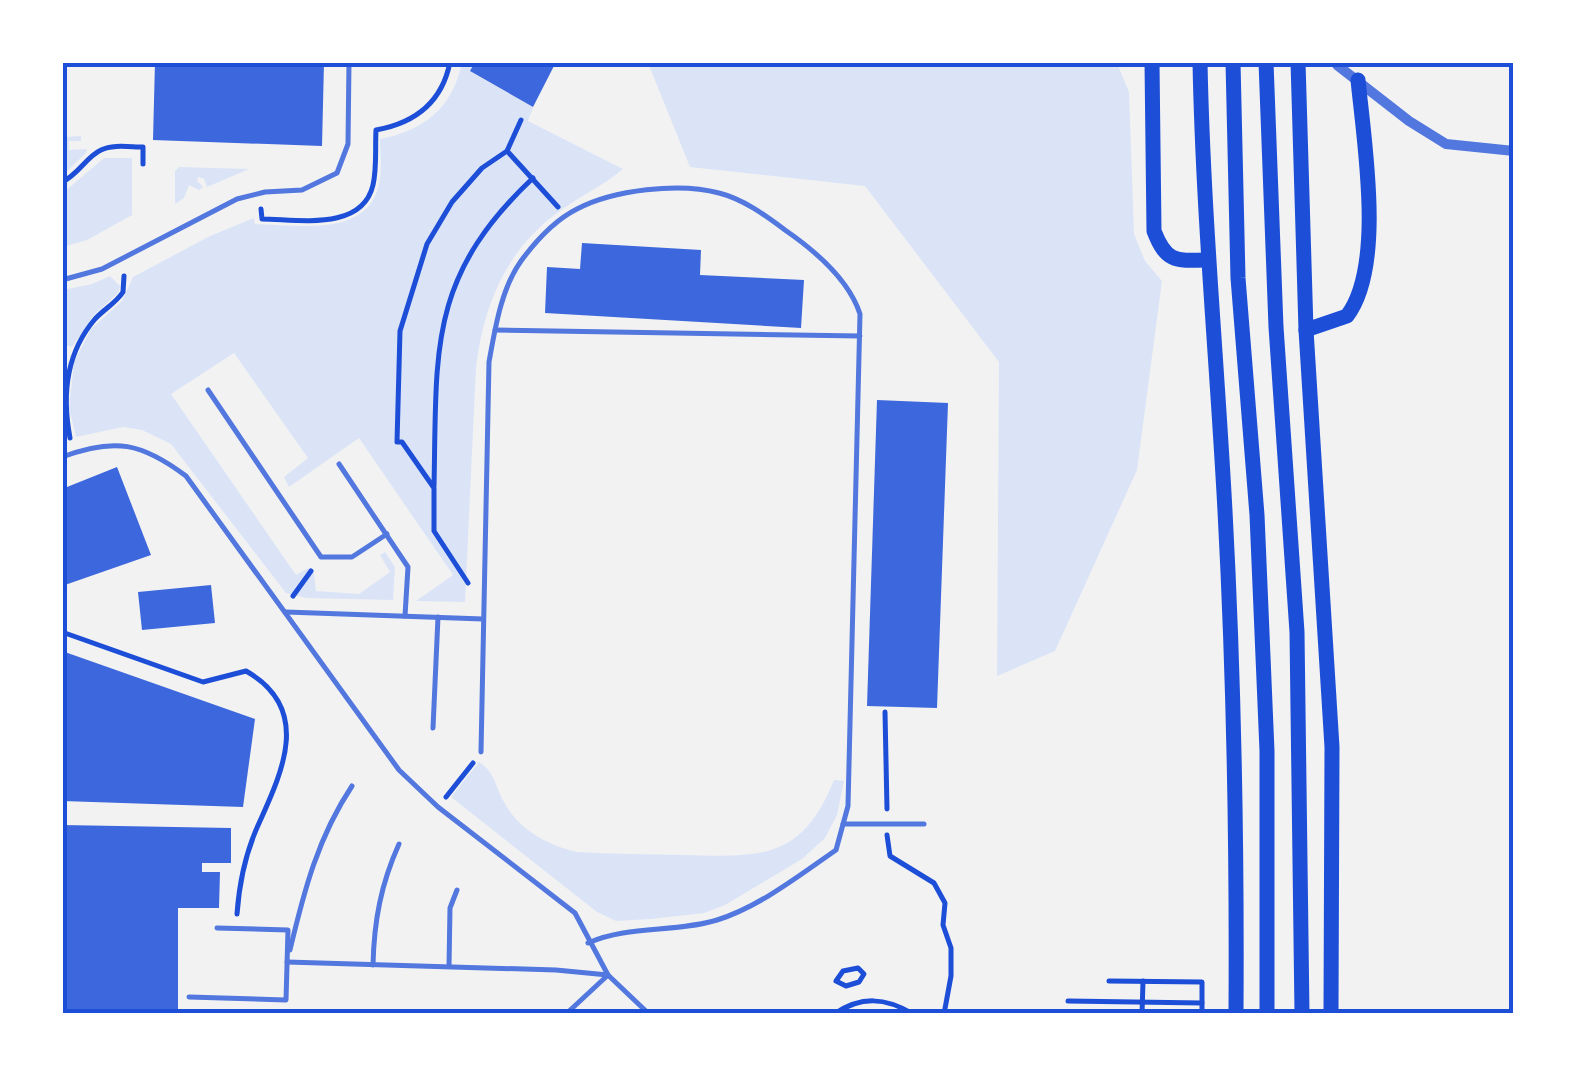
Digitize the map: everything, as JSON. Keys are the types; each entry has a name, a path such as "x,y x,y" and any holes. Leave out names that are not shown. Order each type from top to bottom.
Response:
{"main road":[{"path":"1152,62 1154,231 1168,256 1182,261 1207,260"},
{"path":"1200,62 1207,260 1225,509 1236,743 1236,1014"},
{"path":"1233,62 1238,278 1257,515 1266,731 1267,1014"},
{"path":"1266,62 1276,327 1298,665 1302,1014"},
{"path":"1298,62 1306,330 1332,748 1331,1014"},
{"path":"1306,330 1347,316 1363,286 1368,264 1366,167 1358,80"}],"street":[{"path":"1338,65 1409,121 1446,144 1514,151"}],"lane":[{"path":"62,280 102,268 237,198 302,190 337,173 348,144 349,62"},
{"path":"481,752 489,362 495,330 519,264 547,232 577,208 624,194 663,188 718,192 737,200 794,236 847,288 860,314 848,806 836,850 757,900 719,920 672,930 610,933 588,943"},
{"path":"495,330 860,336"},
{"path":"208,390 321,556 352,557 387,534"},
{"path":"62,457 111,444 139,448 162,458 186,476 399,770 438,806 575,913 608,975 649,1014"},
{"path":"339,464 408,567 405,616"},
{"path":"284,612 483,619"},
{"path":"433,728 438,618"},
{"path":"287,962 314,857 331,818 352,786"},
{"path":"843,824 924,824"},
{"path":"373,965 374,922 399,844"},
{"path":"449,966 450,908 457,890"},
{"path":"188,998 286,1000 288,930 216,928"},
{"path":"287,962 608,975"},
{"path":"566,1014 608,975"}],"path":[{"path":"261,209 262,219 330,220 359,207 373,184 376,130 402,124 426,110 442,88 450,62"},
{"path":"434,488 402,442 397,442 400,330 428,244 439,223 482,168 508,151 522,120"},
{"path":"62,182 98,151 111,147 143,147 143,164"},
{"path":"508,151 567,216"},
{"path":"468,584 434,532 436,381 446,309 459,274 486,226 532,178"},
{"path":"71,442 65,404 70,366 94,320 124,292 124,276"},
{"path":"293,596 311,571"},
{"path":"62,632 203,682 246,671 264,681 277,697 285,720 286,749 280,778 256,832 239,886 236,929"},
{"path":"885,712 890,856 934,883 945,903 943,925 951,948 951,976 944,1014"},
{"path":"438,806 481,752"},
{"path":"858,968 863,978 852,985 840,985 837,975 858,968"},
{"path":"1109,981 1202,982 1202,1014"},
{"path":"1142,1014 1143,981"},
{"path":"834,1014 847,1005 867,1000 883,1000 913,1014"},
{"path":"1068,1001 1202,1004"}],"shaded area":[{"path":"462,63 475,63 471,72 533,107 528,121 623,169 544,223 514,258 493,298 476,367 465,602 416,601 453,575 359,438 289,487 284,477 308,458 234,353 171,394 296,575 308,568 314,573 316,591 359,594 390,572 380,555 385,552 395,567 393,600 306,598 286,593 171,444 142,430 123,427 76,437 69,408 74,362 91,329 122,301 133,277 210,236 254,218 255,224 312,226 349,220 364,211 374,198 380,178 380,139 410,130 434,115 451,93"},
{"path":"648,63 1117,63 1129,92 1134,234 1145,261 1162,281 1137,470 1055,651 997,676 999,362 865,186 690,167"},
{"path":"81,136 81,141 69,141 69,150 87,149 86,153 63,175 63,137"},
{"path":"104,158 132,158 132,215 87,240 63,247 63,193"},
{"path":"179,167 249,169 207,187 204,179 198,177 203,187 199,190 189,185 184,198 175,204 175,171"},
{"path":"110,276 120,286 118,293 94,315 72,347 65,345 63,349 63,290"},
{"path":"479,762 492,775 518,821 545,840 577,852 712,856 776,848 808,826 834,780 844,781 837,815 825,838 802,859 725,905 704,913 616,921 597,912 451,797"}],"building":[{"path":"155,62 324,62 322,146 153,140"},
{"path":"475,62 556,62 533,107 470,71"},
{"path":"582,243 701,250 700,275 804,280 801,328 545,313 547,267 580,269"},
{"path":"877,400 948,403 937,708 867,706"},
{"path":"117,467 151,555 62,586 62,489"},
{"path":"211,585 215,623 142,630 138,592"},
{"path":"62,651 255,719 243,807 62,801"},
{"path":"62,825 231,828 231,863 202,863 202,872 220,872 219,908 178,908 178,1014 62,1014"}]}
